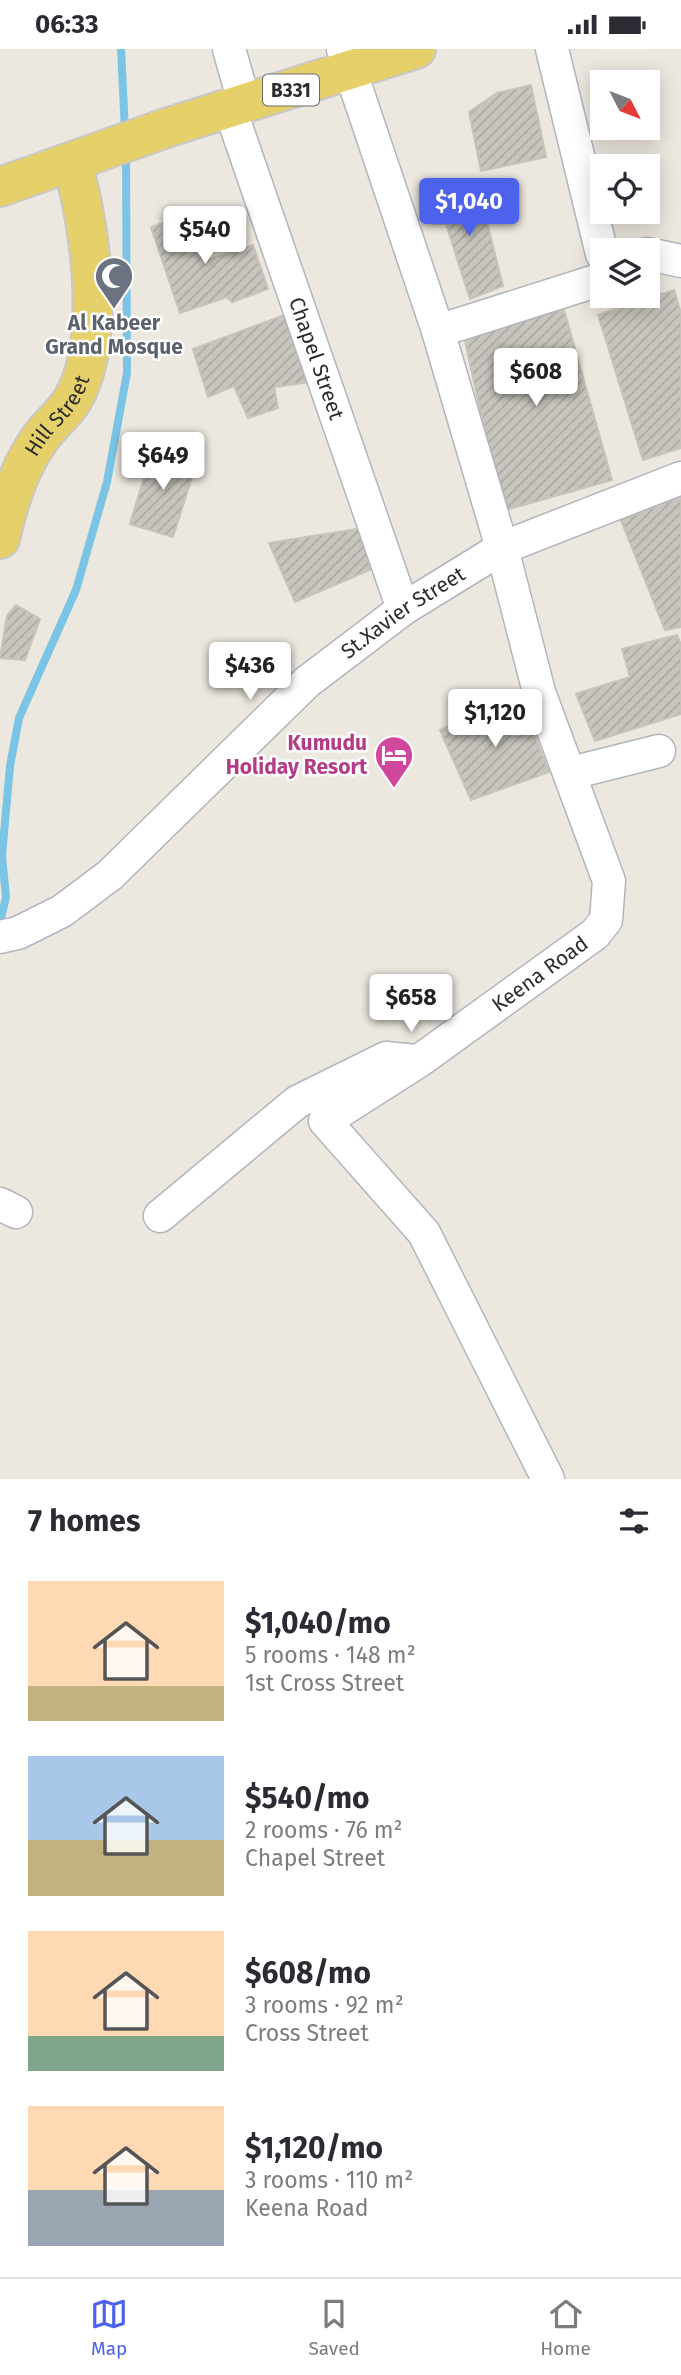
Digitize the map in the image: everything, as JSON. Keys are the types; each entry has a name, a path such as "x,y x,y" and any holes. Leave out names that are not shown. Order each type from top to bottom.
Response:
{"main road":[{"name":"B331","path":"0,187 166,128 237,107 346,61 416,49"},
{"name":"Hill Street","path":"0,539 7,507 28,457 72,401 81,382 86,360 90,324 90,248 83,199 82,158"}],"street":[{"name":"Chapel Street","path":"229,49 237,107 403,610"},
{"path":"552,49 598,238"},
{"name":"Keena Road","path":"346,61 438,331 502,548 539,692 609,881 606,920 595,934 419,1061 325,1121 424,1233 548,1479"},
{"path":"660,257 681,261"},
{"path":"438,331 590,283"},
{"name":"St.Xavier Street","path":"0,937 42,923 110,875 307,682 403,610 502,548 681,478"},
{"path":"571,773 659,751"},
{"path":"160,1216 297,1102 386,1058 419,1061"}],"building":[{"path":"531,85 546,157 481,171 469,112 497,93"},
{"path":"477,183 503,286 470,299 446,224 434,224 428,201"},
{"path":"194,212 210,259 253,245 268,289 232,302 227,297 180,313 151,227"},
{"path":"674,290 681,313 681,448 643,460 598,315 619,308 660,308 660,295"},
{"path":"561,299 612,480 502,511 464,336"},
{"path":"287,314 311,382 274,387 278,408 248,418 234,386 208,397 193,349"},
{"path":"153,448 197,461 173,537 130,524"},
{"path":"681,497 681,627 665,630 621,520"},
{"path":"364,528 370,570 295,602 269,543"},
{"path":"16,605 40,619 25,660 0,658 7,616"},
{"path":"677,635 681,645 681,714 595,741 576,694 630,677 622,649"},
{"path":"518,694 549,772 471,800 440,730"}],"waterway":[{"path":"121,49 125,131"},
{"path":"0,922 6,897 2,856 10,766 19,718 76,590 107,482 127,373 126,155"}],"place":[{"name":"Al Kabeer Grand Mosque","path":"114,310"},
{"name":"Kumudu Holiday Resort","path":"394,789"}]}
